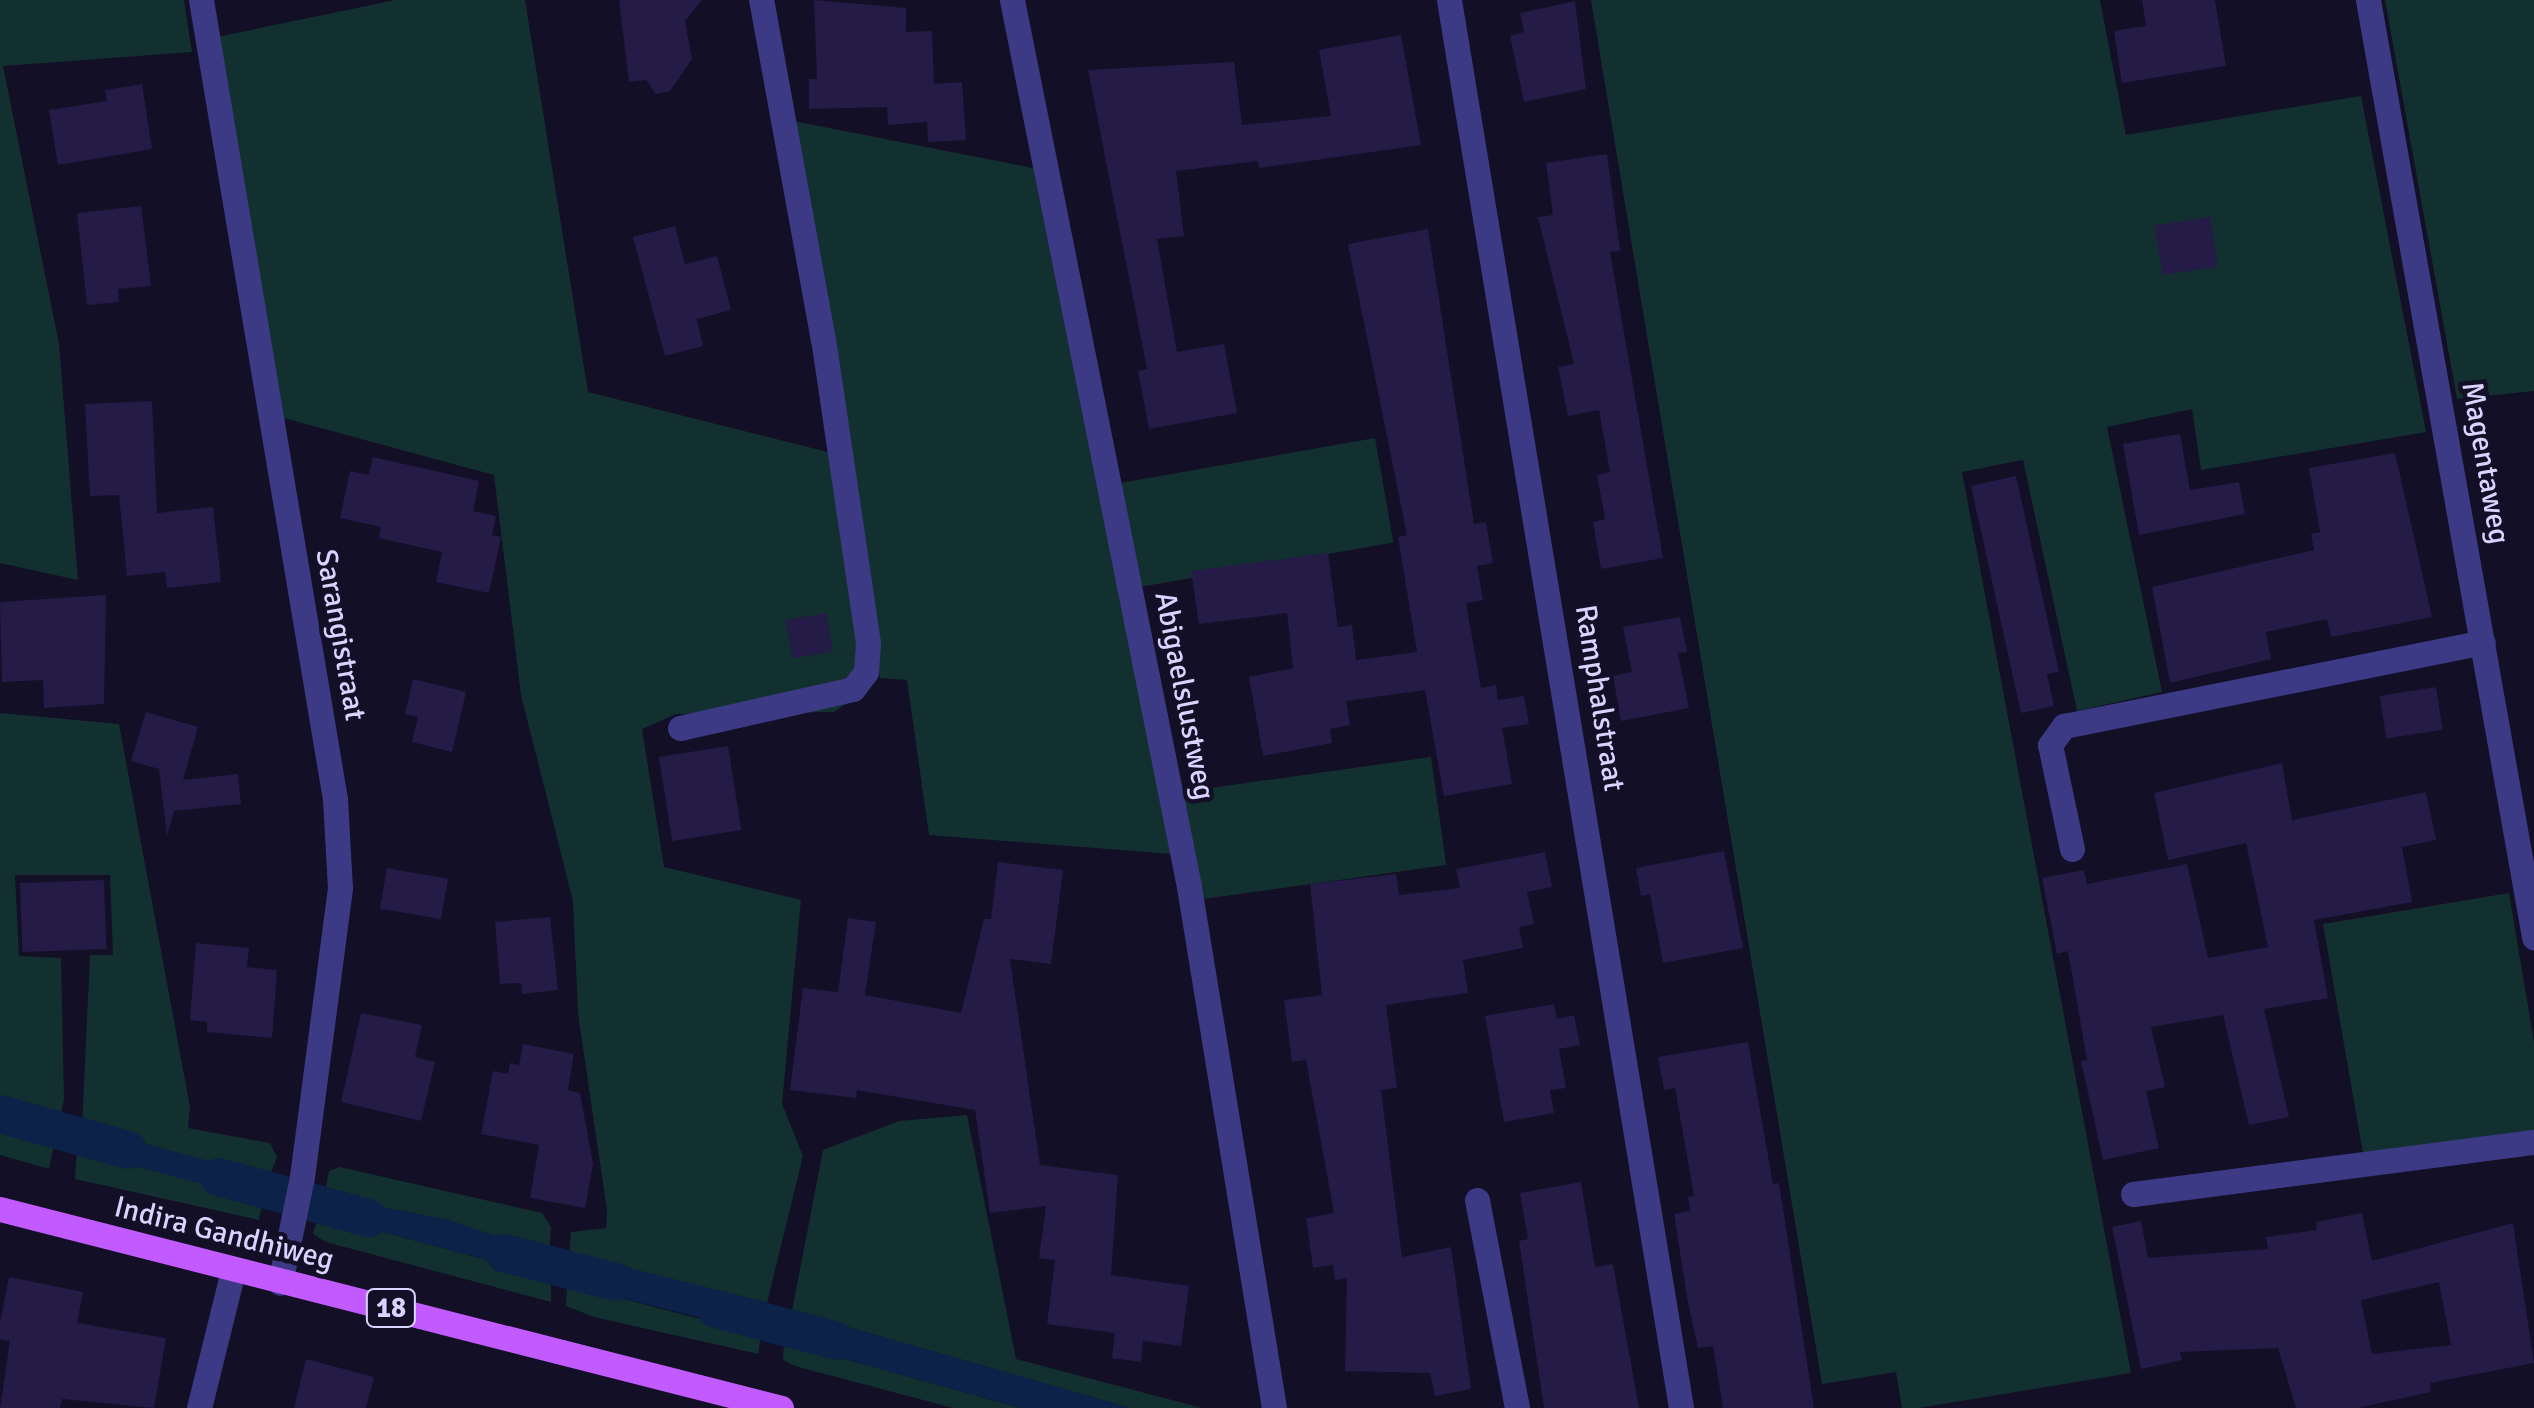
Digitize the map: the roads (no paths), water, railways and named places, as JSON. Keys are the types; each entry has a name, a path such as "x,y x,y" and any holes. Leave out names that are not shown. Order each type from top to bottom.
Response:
{"main road":[{"name":"Indira Gandhiweg","path":"0,1209 280,1283 558,1347 781,1408"}],"street":[{"name":"Sarangistraat","path":"201,0 335,800 340,888 302,1177 280,1283"},
{"path":"680,728 853,689 866,672 823,340 760,0"},
{"name":"Abigaelslustweg","path":"1012,0 1189,888 1274,1408"},
{"name":"Ramphalstraat","path":"1449,0 1680,1408"},
{"name":"Magentaweg","path":"2368,0 2534,937"},
{"path":"2072,849 2050,745 2064,726 2483,642"},
{"path":"2133,1194 2534,1142"},
{"path":"1477,1200 1517,1408"},
{"path":"199,1408 233,1270"}],"water":[{"path":"0,1098 54,1110 60,1117 55,1139 0,1126"},
{"path":"82,1127 269,1177 263,1200 76,1150"},
{"path":"324,1196 448,1220 525,1245 549,1255 551,1277 319,1215"},
{"path":"569,1253 767,1302 759,1332 562,1283"},
{"path":"792,1311 1130,1408 1021,1408 784,1342"}],"waterway":[{"path":"0,1114 128,1150"},
{"path":"219,1177 368,1218"},
{"path":"504,1253 615,1282"},
{"path":"716,1309 837,1341"}]}
